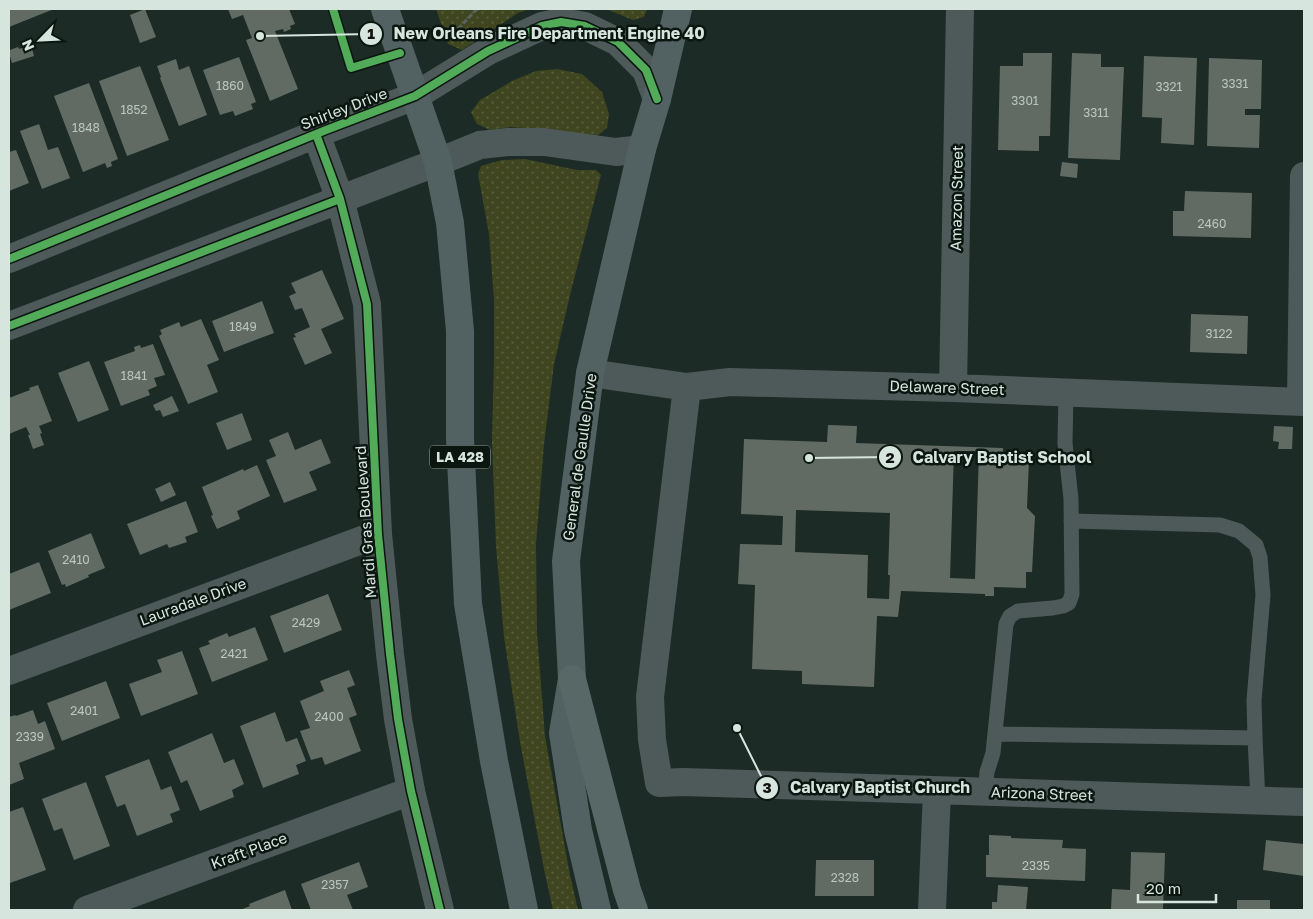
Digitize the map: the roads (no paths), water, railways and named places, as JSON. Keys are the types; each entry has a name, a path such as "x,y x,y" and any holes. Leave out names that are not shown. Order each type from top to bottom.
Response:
{"highway":[{"path":"572,679 627,890 634,910"}],"main road":[{"name":"LA 428","path":"385,9 438,162 450,223 460,331 460,439 468,604 494,761 524,910"},
{"name":"General de Gaulle Drive","path":"597,910 578,830 563,733 572,679 566,561 590,373 642,148 657,99 678,9"}],"street":[{"name":"Amazon Street","path":"953,388 960,9"},
{"name":"Shirley Drive","path":"9,259 316,134 415,96 488,51 542,26 561,22 585,26 618,42 646,70 657,99"},
{"name":"Mardi Gras Boulevard","path":"316,134 340,199 367,304 378,534 390,654 398,718 411,791 440,910"},
{"path":"9,326 480,145 508,142 544,142 616,152 642,148"},
{"path":"1303,402 1304,176"},
{"name":"Delaware Street","path":"590,373 687,387 730,382 953,388 1303,402"},
{"name":"Arizona Street","path":"687,387 650,698 652,740 659,784 683,782 1304,802"},
{"name":"Lauradale Drive","path":"9,671 378,534"},
{"name":"Kraft Place","path":"87,910 411,791"},
{"path":"932,910 937,791"}],"lane":[{"path":"985,792 987,772 993,753 1006,624 1010,616 1018,611 1053,608 1069,603 1072,594 1071,499 1065,443 1066,392"},
{"path":"1071,521 1220,525 1239,530 1256,545 1260,557 1263,595 1254,700 1258,801"},
{"path":"995,734 1255,738"}],"place":[{"name":"New Orleans Fire Department Engine 40","path":"260,36"},
{"name":"Calvary Baptist School","path":"809,458"},
{"name":"Calvary Baptist Church","path":"737,728"}]}
